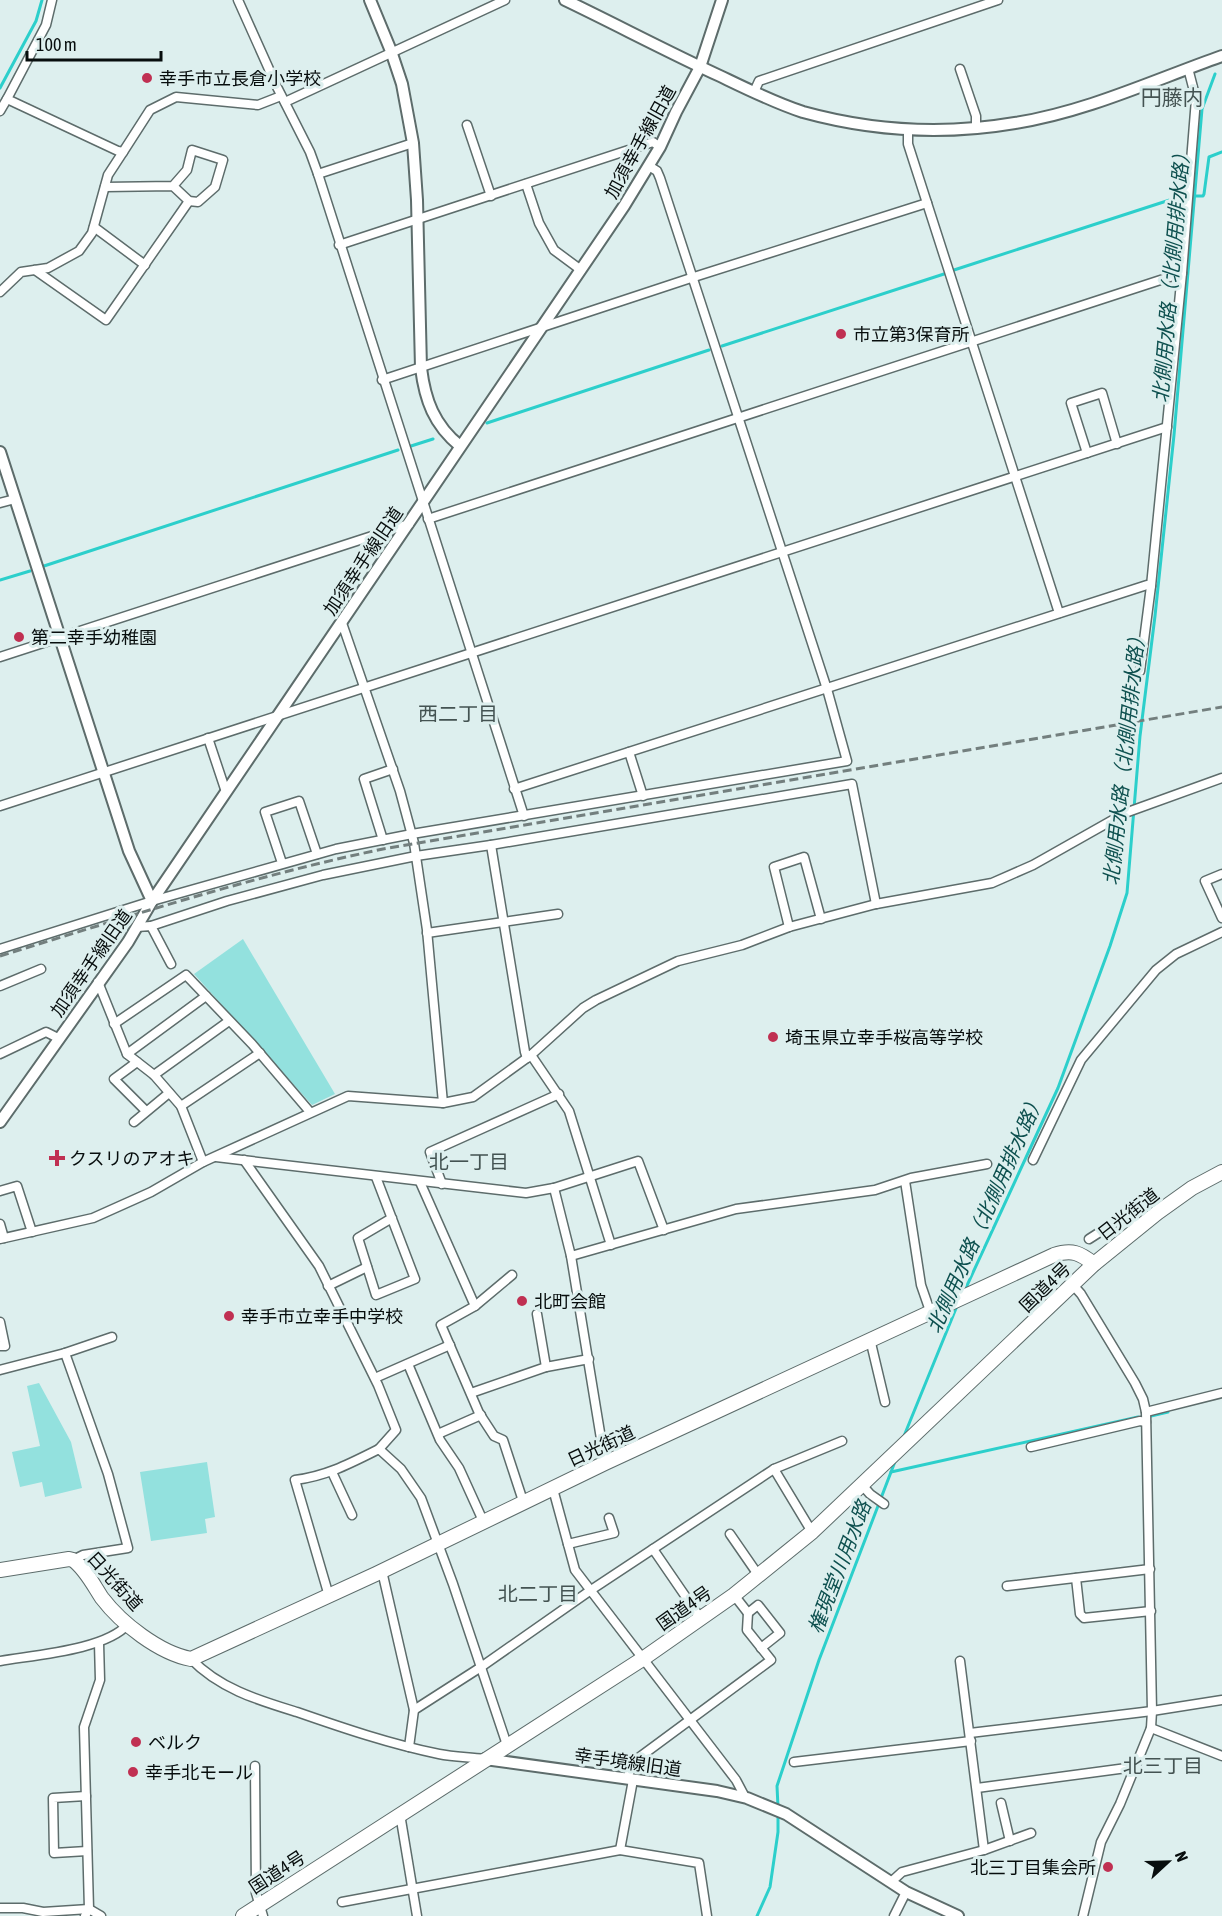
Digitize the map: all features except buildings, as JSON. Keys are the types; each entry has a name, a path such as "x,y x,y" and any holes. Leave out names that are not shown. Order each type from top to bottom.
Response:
{"main road":[{"name":"日光街道","path":"0,1570 73,1560 77,1562 105,1601 128,1624 170,1653 191,1659 439,1545 605,1463 870,1339 1063,1251 1079,1253 1094,1264 1138,1227 1192,1188 1222,1172"},
{"name":"国道4号","path":"243,1916 262,1910 400,1814 644,1658 759,1576 812,1532 1094,1264"}],"street":[{"path":"0,111 46,25 52,0"},
{"path":"238,0 310,152 318,174 382,380 423,500 524,816"},
{"path":"370,0 402,84 413,143 421,368 425,398 441,427 460,446"},
{"path":"0,292 21,272 48,268 79,251 94,228 108,175 150,110 176,97 258,105 283,99 505,0"},
{"path":"565,0 700,67 802,111 872,126 908,130 976,128 1016,123 1077,108 1222,56"},
{"name":"加須幸手線旧道","path":"0,1122 137,927 152,901 542,328 649,166 700,67 722,0"},
{"path":"754,92 759,81 998,0"},
{"path":"1140,671 1167,427 1196,99 1188,68"},
{"path":"960,69 976,116 976,128"},
{"path":"7,99 118,152 123,152"},
{"path":"467,125 491,196"},
{"path":"908,130 908,144 1059,613"},
{"path":"339,245 653,142 660,147"},
{"path":"318,174 413,143"},
{"path":"105,187 173,186 189,201 198,202 215,187 223,160 192,150 188,170 173,186"},
{"path":"0,949 152,901 317,854 412,834 848,761 827,689 694,277 657,171 649,166"},
{"path":"526,184 539,223 554,250 581,270"},
{"path":"35,270 106,320 189,201"},
{"path":"382,380 927,203"},
{"path":"94,228 145,265"},
{"path":"428,519 1182,273"},
{"path":"1087,453 1071,403 1102,393 1117,444"},
{"path":"0,806 1167,427"},
{"path":"0,452 129,851 152,901"},
{"path":"0,503 15,499"},
{"path":"0,657 409,524"},
{"path":"514,789 1059,613 1147,585 1151,586"},
{"path":"342,623 393,769 412,834 427,933 443,1103"},
{"path":"208,738 226,792"},
{"path":"629,752 643,796"},
{"path":"382,840 364,779 393,769"},
{"path":"0,1224 2,1239 93,1218 151,1192 203,1162 348,1096 443,1103 473,1097 529,1056 583,1008 678,961 742,945 789,927 876,904 992,883 1033,865 1133,810 1222,778"},
{"path":"137,927 151,926 227,901 323,875 416,856 852,784 876,904"},
{"path":"282,863 265,812 298,801 317,854"},
{"path":"490,845 525,1052 559,1094 569,1111 611,1245"},
{"path":"789,927 774,867 804,857 821,919"},
{"path":"1222,874 1205,881 1222,918"},
{"path":"427,933 558,914"},
{"path":"151,926 171,964"},
{"path":"1033,1160 1081,1060 1156,970 1176,954 1222,932"},
{"path":"0,986 41,969"},
{"path":"114,1024 186,975 260,1053 310,1112"},
{"path":"98,982 127,1054 154,1075 181,1106 203,1162"},
{"path":"127,1054 206,996"},
{"path":"154,1075 230,1021"},
{"path":"0,1054 46,1032 58,1038"},
{"path":"181,1106 260,1053"},
{"path":"137,1062 114,1079 146,1111"},
{"path":"134,1122 169,1093"},
{"path":"442,1184 430,1152 559,1094"},
{"path":"216,1157 526,1193 554,1188 638,1161 664,1230"},
{"path":"244,1160 319,1266 375,1378 396,1430 379,1449 332,1472 315,1478 295,1480 329,1596"},
{"path":"571,1256 736,1209 874,1190 910,1178 987,1164"},
{"path":"376,1177 392,1218 415,1279 376,1295 358,1238 392,1218"},
{"path":"905,1181 921,1285 930,1311"},
{"path":"420,1182 475,1306"},
{"path":"0,1191 17,1186 32,1232"},
{"path":"554,1188 571,1256 605,1463"},
{"path":"1089,1239 1114,1223 1128,1218 1138,1227"},
{"path":"328,1286 368,1267"},
{"path":"512,1275 475,1306 441,1325 481,1415 494,1436 503,1440 524,1503"},
{"path":"1073,1285 1081,1294 1143,1399 1146,1412 1151,1611 1151,1728 1120,1804 1101,1842 1083,1916"},
{"path":"537,1314 546,1367"},
{"path":"0,1322 5,1346 0,1346"},
{"path":"0,1370 65,1353 112,1337"},
{"path":"870,1339 885,1402"},
{"path":"375,1378 450,1346"},
{"path":"65,1353 108,1474 128,1548 83,1555 73,1560"},
{"path":"471,1393 546,1367 589,1359"},
{"path":"408,1364 438,1434 459,1468 484,1523"},
{"path":"1146,1412 1222,1393"},
{"path":"438,1434 481,1415"},
{"path":"1031,1447 1140,1421 1146,1422"},
{"path":"414,1710 774,1469 842,1441"},
{"path":"379,1449 402,1469 421,1498 507,1745"},
{"path":"774,1469 812,1532"},
{"path":"332,1472 352,1515"},
{"path":"862,1485 884,1504"},
{"path":"553,1489 576,1570 736,1780 745,1797"},
{"path":"568,1544 614,1533 609,1518"},
{"path":"730,1534 759,1576"},
{"path":"653,1549 701,1619"},
{"path":"1006,1586 1150,1569"},
{"path":"382,1571 414,1710 409,1748"},
{"path":"1076,1578 1080,1614 1084,1618 1151,1611"},
{"path":"620,1850 633,1762 771,1660 747,1630 748,1612 734,1595"},
{"path":"748,1612 758,1605 780,1633 761,1648"},
{"path":"0,1661 99,1643 128,1624"},
{"path":"87,1913 84,1727 100,1680 99,1643"},
{"path":"191,1659 212,1678 252,1698 409,1748 484,1759"},
{"path":"960,1661 984,1850"},
{"path":"794,1762 1222,1700"},
{"path":"1151,1728 1222,1756"},
{"name":"幸手境線旧道","path":"484,1759 717,1791 745,1797 786,1814 891,1882"},
{"path":"255,1766 256,1893 262,1910"},
{"path":"977,1788 1134,1767"},
{"path":"86,1796 53,1798 54,1852 87,1851"},
{"path":"1001,1803 1010,1841"},
{"path":"400,1814 417,1916"},
{"path":"958,1916 906,1892 891,1882 902,1872 984,1850 1031,1833"},
{"path":"342,1902 620,1850 699,1863 707,1916"},
{"path":"894,1916 906,1892"},
{"path":"0,1908 87,1913 101,1916"}],"shaded area":[{"path":"243,939 335,1094 312,1105 194,974"},
{"path":"39,1383 71,1442 82,1488 45,1497 42,1482 20,1487 12,1452 40,1446 27,1386"},
{"path":"207,1462 215,1517 205,1519 207,1533 151,1541 140,1472"}],"waterway":[{"path":"0,88 36,21 42,0"},
{"name":"北側用水路（北側用排水路）","path":"964,1292 1058,1088 1127,893 1140,736 1174,435 1202,109 1215,74"},
{"path":"1195,196 1204,194 1209,157 1222,152"},
{"path":"954,270 1182,196 1188,196"},
{"path":"722,346 944,274"},
{"path":"487,423 709,350"},
{"path":"411,446 433,439"},
{"path":"44,566 398,450"},
{"path":"0,580 30,571"},
{"name":"北側用水路（北側用排水路）","path":"904,1436 957,1306"},
{"name":"権現堂川用水路","path":"1151,1416 1168,1412"},
{"name":"権現堂川用水路","path":"891,1472 1138,1417"},
{"name":"権現堂川用水路","path":"778,1807 777,1786 819,1660 896,1459"},
{"name":"権現堂川用水路","path":"757,1916 770,1887 778,1832 778,1813"}],"railway":[{"path":"0,956 238,884 383,849 1222,707"}],"place":[{"name":"幸手市立長倉小学校","path":"147,78"},
{"name":"市立第3保育所","path":"841,334"},
{"name":"第二幸手幼稚園","path":"19,637"},
{"name":"埼玉県立幸手桜高等学校","path":"773,1037"},
{"name":"クスリのアオキ","path":"57,1158"},
{"name":"北町会館","path":"522,1301"},
{"name":"幸手市立幸手中学校","path":"229,1316"},
{"name":"ベルク","path":"136,1742"},
{"name":"幸手北モール","path":"133,1772"},
{"name":"北三丁目集会所","path":"1108,1867"}],"district":[{"name":"円藤内","path":"1172,97"},
{"name":"西二丁目","path":"458,713"},
{"name":"北一丁目","path":"469,1161"},
{"name":"北二丁目","path":"538,1593"},
{"name":"北三丁目","path":"1163,1765"}]}
